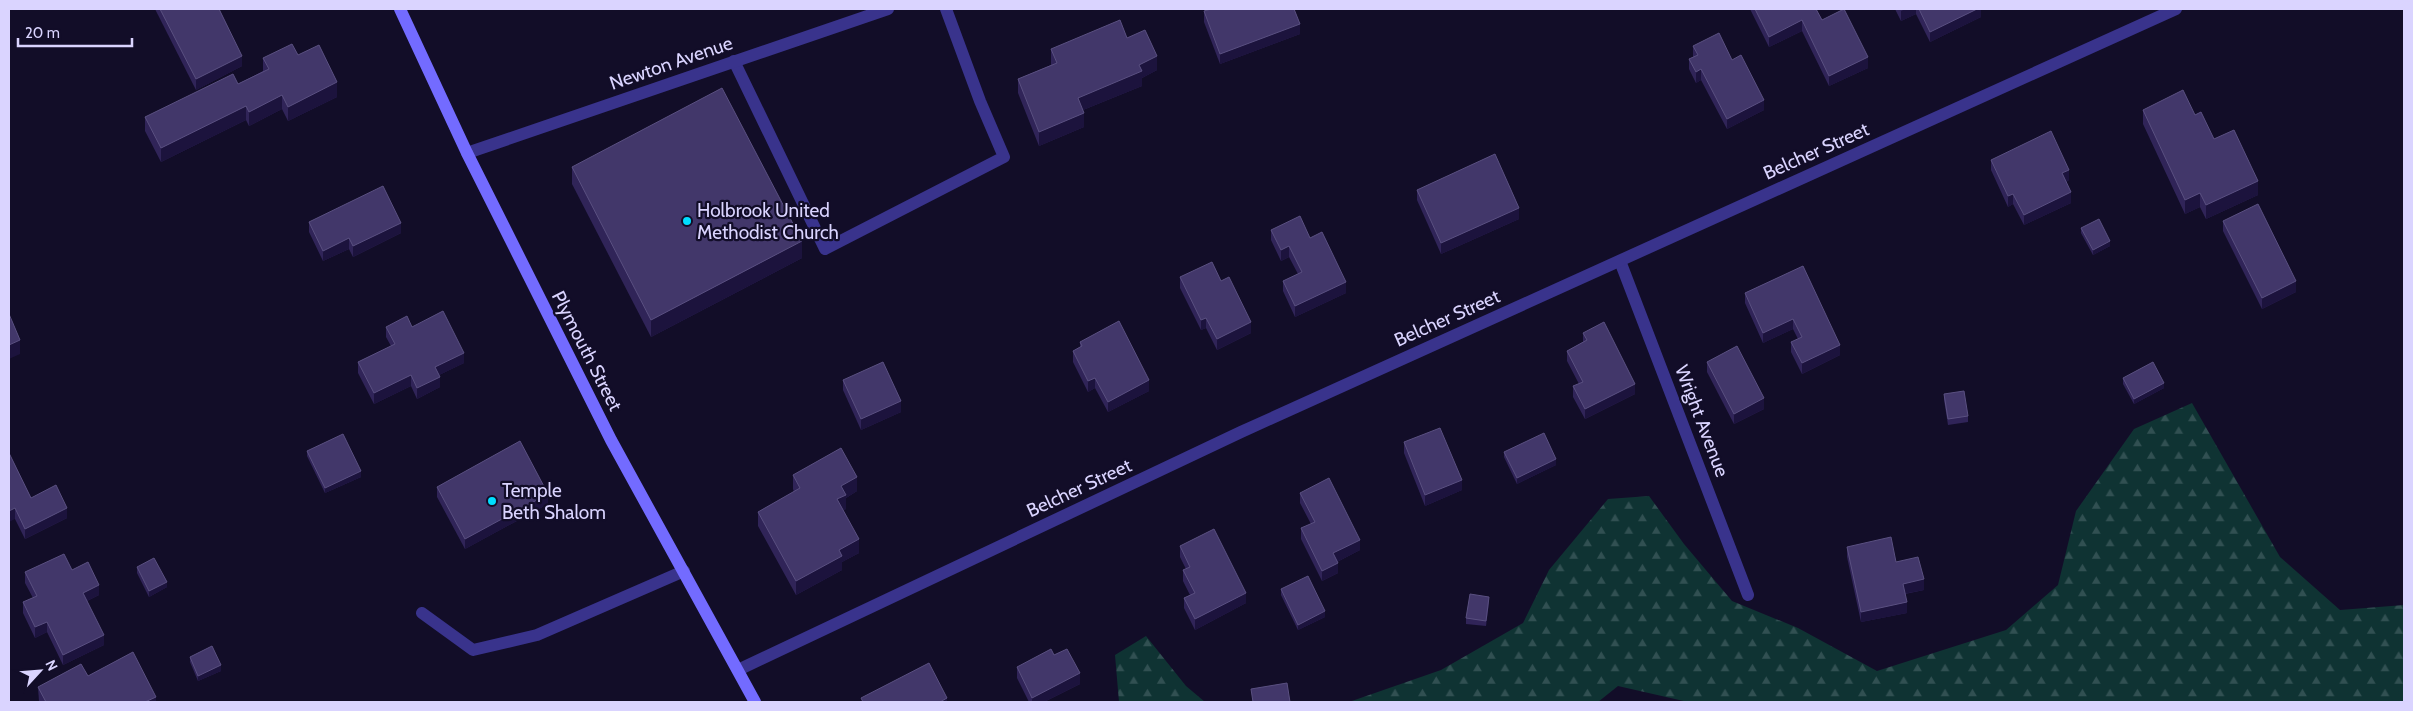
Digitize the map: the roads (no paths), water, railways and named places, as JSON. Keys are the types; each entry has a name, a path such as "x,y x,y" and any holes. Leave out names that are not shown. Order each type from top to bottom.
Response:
{"main road":[{"name":"Plymouth Street","path":"400,9 467,153 610,440 755,702"}],"street":[{"name":"Newton Avenue","path":"467,153 888,9"},
{"path":"734,61 825,249 1004,157 980,101 946,9"},
{"name":"Belcher Street","path":"738,670 1241,432 2176,9"},
{"name":"Wright Avenue","path":"1620,261 1748,595"},
{"path":"422,613 473,650 537,636 684,571"}],"place":[{"name":"Holbrook United Methodist Church","path":"687,221"},
{"name":"Temple Beth Shalom","path":"492,501"}]}
